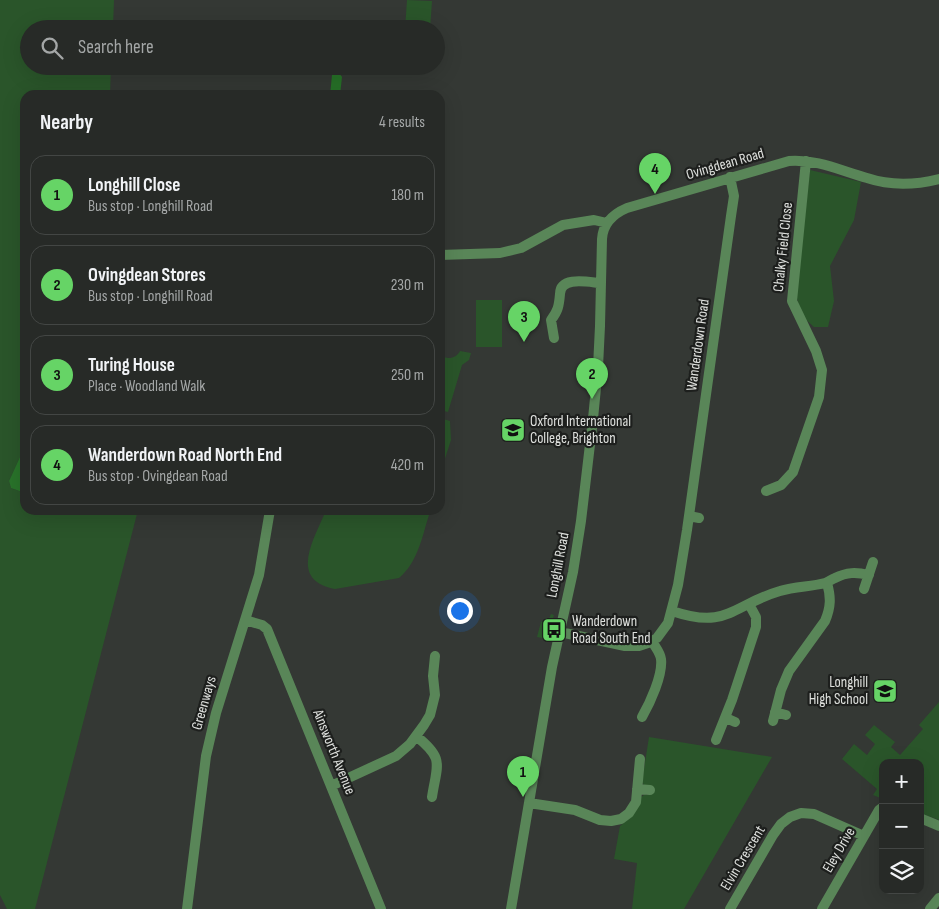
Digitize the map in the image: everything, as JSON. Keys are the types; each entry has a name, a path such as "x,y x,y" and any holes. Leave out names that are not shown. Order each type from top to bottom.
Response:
{"street":[{"name":"Ovingdean Road","path":"606,223 617,213 627,208 789,161 820,163 888,183 914,184 939,179"},
{"name":"Chalky Field Close","path":"766,491 781,485 793,472 819,397 822,370 816,351 792,301 806,161"},
{"name":"Wanderdown Road","path":"652,641 665,627 672,611 694,517 734,192 730,177"},
{"path":"445,255 500,253 520,248 563,225 594,220 606,223"},
{"name":"Longhill Road","path":"512,909 552,667 576,552 590,454 600,326 602,234 606,223"},
{"path":"554,338 547,319 559,308 560,290 564,284 571,282 600,283"},
{"name":"Greenways","path":"187,909 206,756 216,713 259,576 269,515"},
{"path":"864,589 873,562"},
{"path":"672,611 698,618 711,619 726,615 763,596 782,590 827,583 850,572 869,575"},
{"path":"786,715 774,717 781,690 789,671 829,613 831,598 827,583"},
{"path":"716,740 730,720 756,627 756,617 749,604"},
{"name":"Ainsworth Avenue","path":"245,620 262,625 267,629 381,909"},
{"path":"560,632 628,646 641,645 652,641 660,656 661,668 649,705 642,717"},
{"path":"331,786 400,754 416,736 428,718 434,699 438,669 435,656"},
{"path":"416,736 436,755 440,773 432,797"},
{"path":"529,803 575,810 600,820 616,821 627,815 636,802 640,759"},
{"path":"637,789 650,790"},
{"name":"Eley Drive","path":"822,909 879,811"},
{"name":"Elvin Crescent","path":"730,909 773,835 781,824 790,817 805,813 818,815 864,836"},
{"path":"924,820 939,826"},
{"path":"930,909 939,898"}],"shaded area":[{"path":"0,0 114,0 113,20 20,20 20,75 111,75 110,90 20,90 20,457 9,481 11,488 20,491 20,515 137,515 35,909 7,909 0,895"},
{"path":"407,0 432,1 431,20 406,20"},
{"path":"332,75 340,75 341,90 330,90"},
{"path":"810,170 861,182 854,220 830,266 834,301 828,327 814,327 802,316 796,295"},
{"path":"476,300 502,300 502,347 476,347"},
{"path":"460,351 471,353 469,360 462,365 448,412 445,411 445,358 456,356"},
{"path":"445,420 450,421 451,440 445,459"},
{"path":"20,457 20,491 11,488 9,481"},
{"path":"324,515 429,515 415,557 399,578 335,589 320,584 312,577 308,567 311,545"},
{"path":"551,614 554,615 547,639 537,637 541,622 544,620 548,621"},
{"path":"939,702 939,820 924,814 924,759 879,759 879,797 873,795 877,789 842,759 854,744 867,755 875,744 865,735 874,725 895,742 891,747 900,755 923,729 919,725"},
{"path":"649,737 772,757 684,909 632,909 637,863 614,859 620,826 631,817 641,797 651,795 652,787 644,785 642,782"}],"place":[{"name":"Wanderdown Road North End","path":"655,194"},
{"name":"Turing House","path":"524,342"},
{"name":"Ovingdean Stores","path":"592,399"},
{"name":"Oxford International College, Brighton","path":"513,430"},
{"name":"Wanderdown Road South End","path":"554,630"},
{"name":"Longhill High School","path":"885,691"},
{"name":"Longhill Close","path":"523,797"}]}
